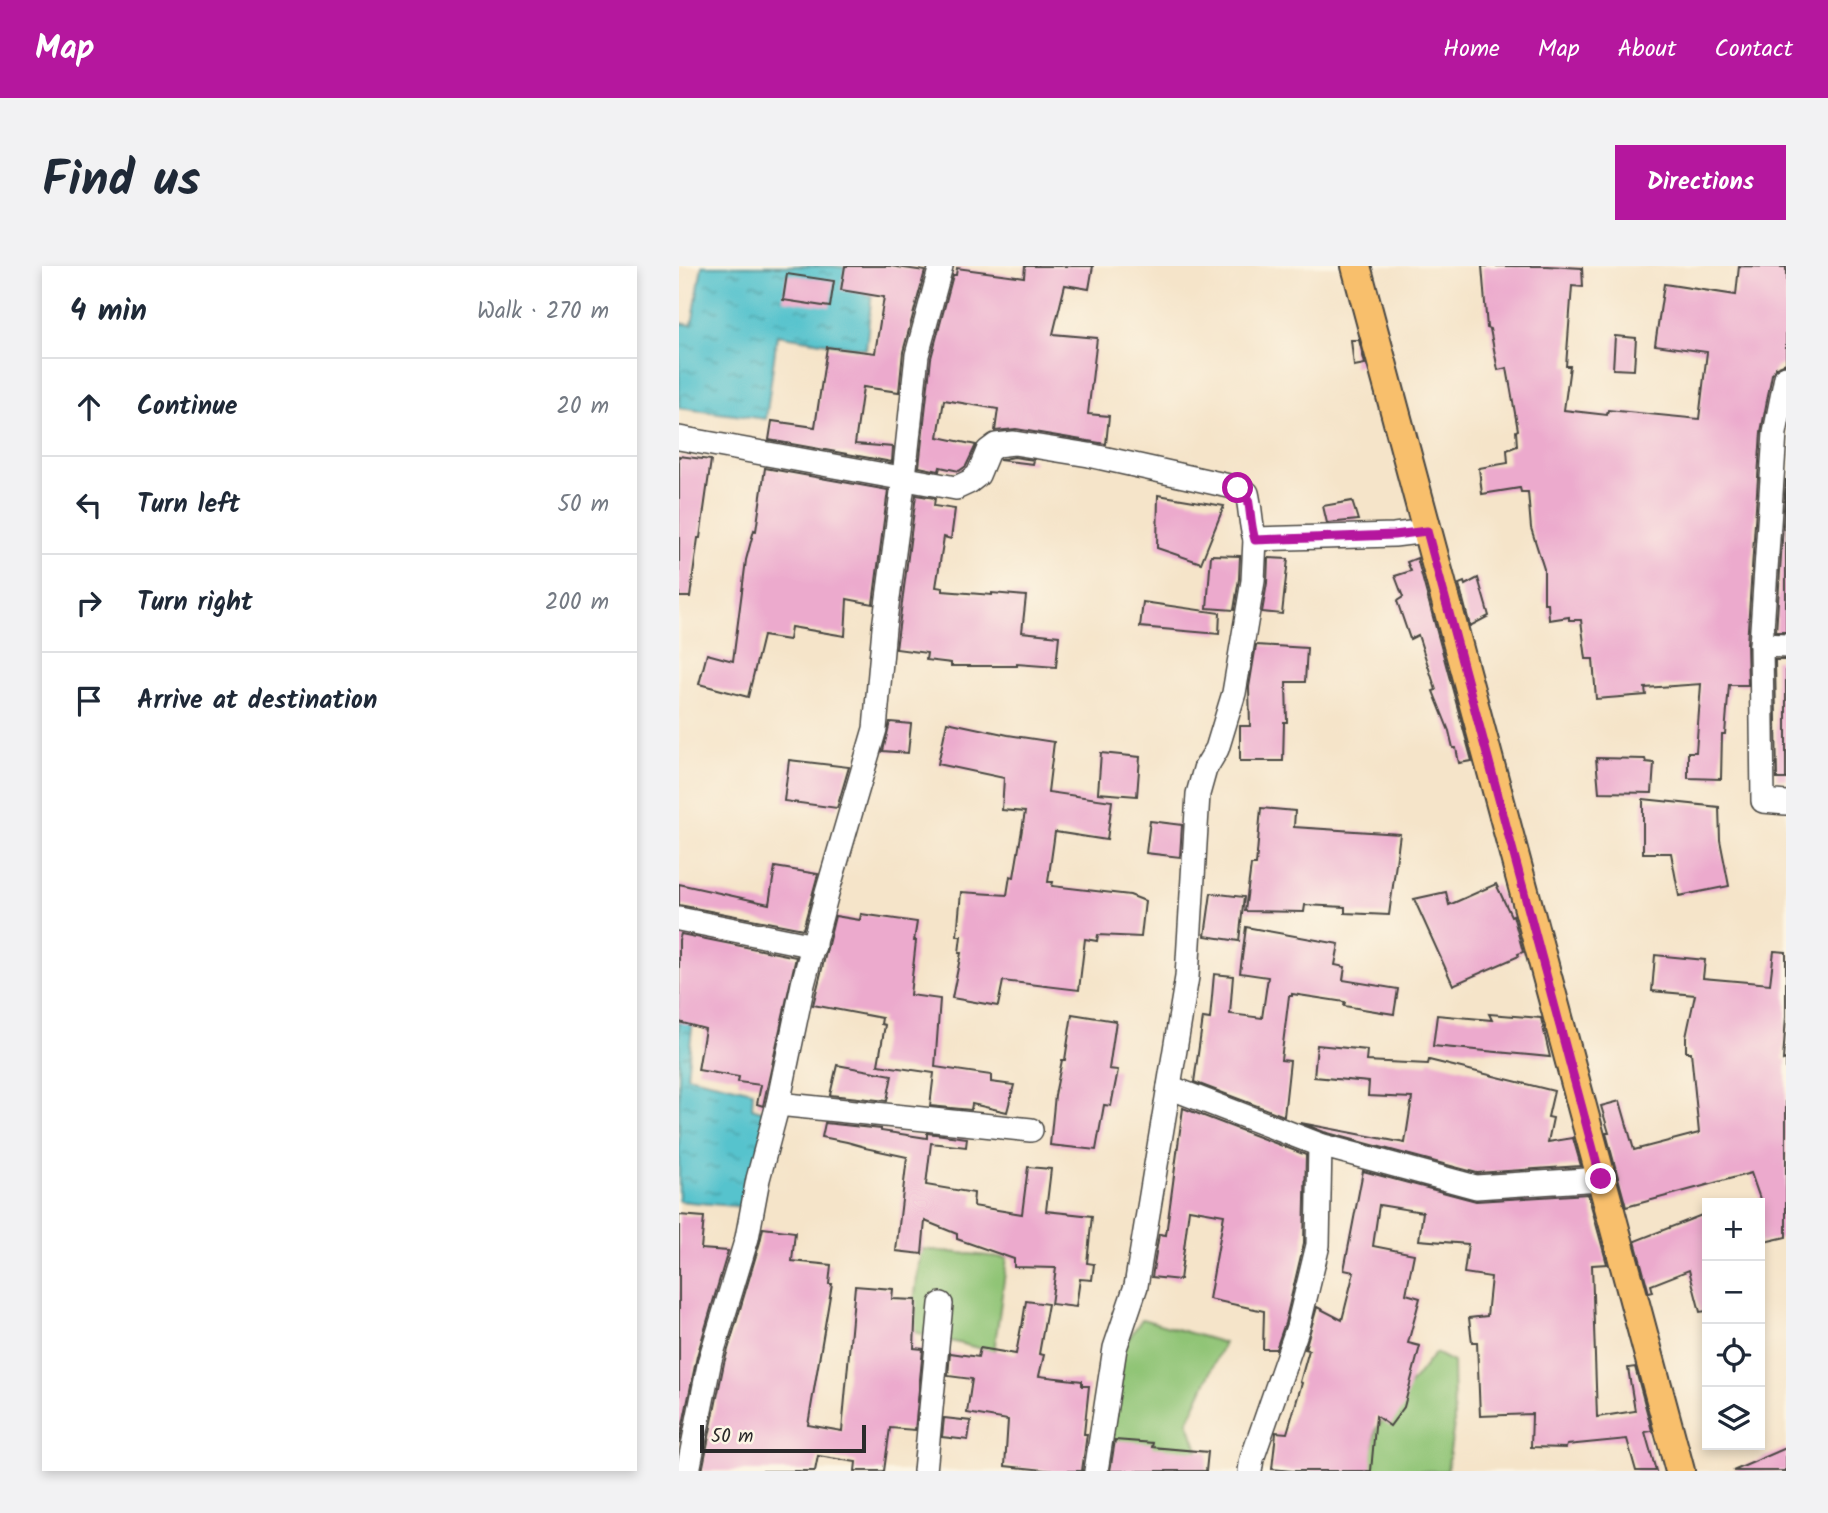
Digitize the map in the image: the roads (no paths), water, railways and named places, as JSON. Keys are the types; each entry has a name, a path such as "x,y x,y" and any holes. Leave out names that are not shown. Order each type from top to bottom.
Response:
{"main road":[{"path":"1356,266 1680,1471"}],"street":[{"path":"688,1471 710,1360 747,1238 803,984 875,729 884,628 917,355 941,266"},
{"path":"1786,377 1775,433 1761,645 1763,801 1786,803"},
{"path":"679,438 956,488 978,475 988,451 996,445 1014,443 1089,455 1238,488 1247,494 1255,540 1252,581 1234,693 1217,749 1205,769 1198,794 1187,977 1136,1286 1115,1348 1096,1471"},
{"path":"1255,540 1394,535 1427,531"},
{"path":"1761,645 1786,646"},
{"path":"679,919 814,947"},
{"path":"1169,1087 1320,1145 1476,1187 1601,1179"},
{"path":"778,1104 1031,1130"},
{"path":"1250,1471 1299,1327 1318,1245 1320,1145"},
{"path":"925,1471 941,1304"}],"water":[{"path":"702,266 833,266 874,271 866,349 777,335 766,419 679,408 679,323 692,325"},
{"path":"679,994 695,998 687,1076 753,1091 752,1108 770,1114 743,1207 679,1201"}]}
